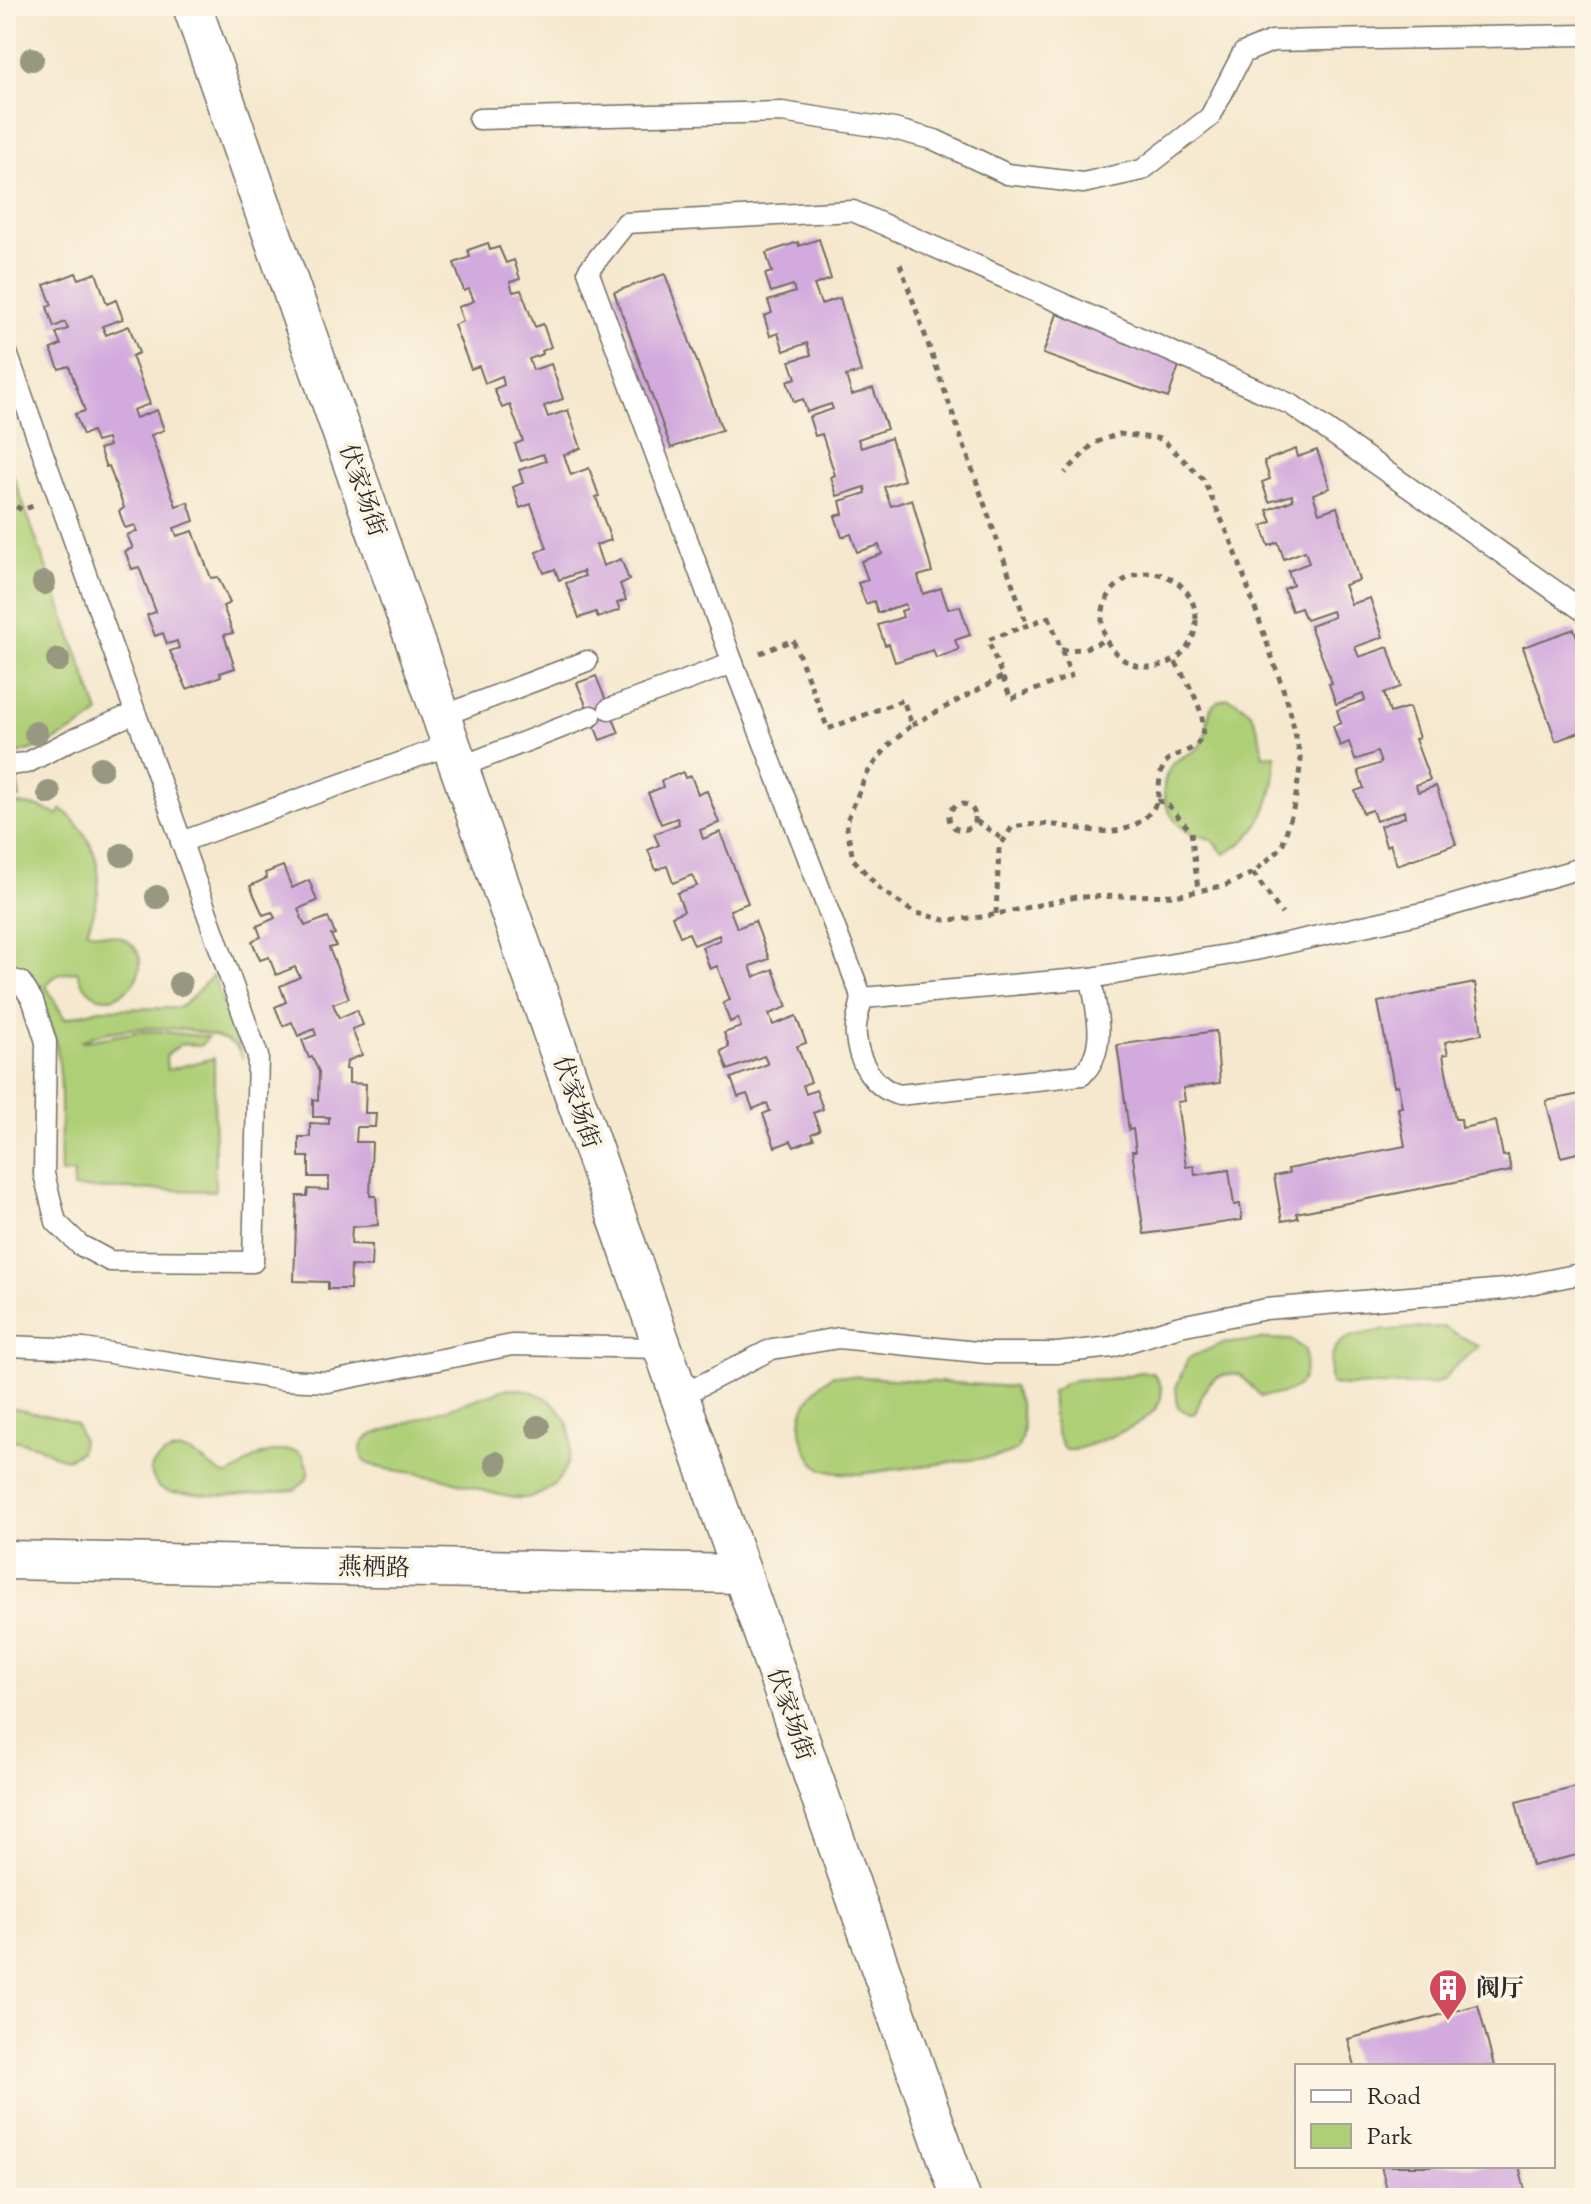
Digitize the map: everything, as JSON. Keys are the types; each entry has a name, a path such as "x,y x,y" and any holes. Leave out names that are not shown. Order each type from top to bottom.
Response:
{"street":[{"name":"伏家场街","path":"192,6 961,2198"},
{"name":"燕栖路","path":"6,1560 742,1574"}],"lane":[{"path":"479,119 782,112 894,129 935,140 1007,174 1083,183 1142,170 1210,117 1243,53 1272,41 1585,35"},
{"path":"1091,978 1099,1042 1095,1056 1082,1075 899,1095 887,1092 865,1067 855,1035 862,998 733,663 588,271 626,223 853,211 1292,405 1585,612"},
{"path":"6,350 258,1056 253,1262 110,1261 80,1245 56,1222 44,1174 46,1042 33,1001 21,982 6,978"},
{"path":"451,742 587,661"},
{"path":"181,842 451,742 600,713 733,663"},
{"path":"6,765 27,763 135,713"},
{"path":"862,998 1091,978 1299,940 1436,910 1585,867"},
{"path":"678,1397 772,1349 839,1338 987,1353 1057,1353 1112,1347 1180,1326 1266,1309 1505,1289 1585,1273"},
{"path":"6,1346 84,1349 285,1380 328,1382 512,1345 661,1348"}],"path":[{"path":"888,226 1027,625"},
{"path":"1002,677 912,725 888,746 866,775 846,823 853,859 880,889 913,912 945,920 996,914 1076,897 1180,895 1226,885 1253,873 1282,847 1295,802 1301,761 1289,706 1233,545 1203,479 1162,439 1119,434 1094,443 1065,473"},
{"path":"1139,573 1169,576 1190,596 1196,610 1192,642 1174,660 1151,668 1134,666 1118,657 1106,640 1102,626 1103,609 1110,593 1123,580 1139,573"},
{"path":"1049,617 1061,650 1071,676 1011,699 988,640 1049,617"},
{"path":"733,663 793,640 828,729 903,700 912,725"},
{"path":"1061,650 1083,649 1106,640"},
{"path":"996,914 999,848 1012,827 1033,824 1110,833 1135,825 1151,811 1157,801 1163,769 1168,760 1195,746 1202,729 1202,712 1174,660"},
{"path":"1157,801 1165,802 1191,831 1198,891"},
{"path":"976,821 970,828 955,828 949,820 950,811 957,804 972,807 976,821 1004,840"},
{"path":"1253,873 1299,940"}],"green space":[{"path":"6,208 13,251 6,294"},
{"path":"6,456 99,713 55,740 6,755"},
{"path":"1228,698 1251,713 1258,728 1263,756 1275,755 1275,770 1270,799 1257,825 1248,837 1224,854 1213,841 1190,834 1174,819 1166,804 1164,786 1173,763 1196,750 1203,741 1210,709"},
{"path":"6,771 15,771 20,798 6,800"},
{"path":"6,805 39,807 58,815 62,809 76,823 93,851 99,881 87,931 124,939 137,951 140,965 136,978 127,990 115,997 101,997 88,989 77,971 53,978 46,986 65,1019 99,1009 177,1008 184,1005 213,975 243,1059 237,1048 224,1039 184,1030 114,1031 81,1042 157,1031 208,1037 201,1045 181,1044 166,1056 167,1070 214,1058 215,1191 73,1188 74,1173 61,1174 61,1093 56,1043 36,995 19,971 6,971"},
{"path":"1443,1327 1479,1346 1445,1379 1434,1384 1331,1384 1332,1356 1341,1342 1360,1334"},
{"path":"1266,1339 1291,1340 1305,1350 1305,1373 1298,1386 1283,1393 1261,1396 1239,1374 1219,1376 1205,1389 1195,1413 1189,1414 1178,1407 1176,1388 1188,1358 1221,1344"},
{"path":"1140,1372 1153,1373 1161,1388 1160,1401 1151,1413 1138,1424 1104,1440 1075,1450 1065,1450 1054,1422 1052,1392 1073,1381 1111,1379"},
{"path":"833,1375 1013,1387 1022,1419 1020,1443 1016,1451 1002,1456 858,1474 824,1470 815,1464 808,1452 801,1425 810,1397"},
{"path":"508,1388 536,1393 555,1405 567,1422 571,1442 568,1462 559,1479 544,1492 515,1498 438,1477 383,1468 363,1460 362,1445 372,1435"},
{"path":"6,1407 76,1424 82,1440 80,1452 67,1459 37,1446 6,1438"},
{"path":"282,1450 297,1451 303,1456 309,1471 306,1480 295,1490 222,1496 170,1492 158,1487 150,1472 156,1461 171,1452 191,1453 226,1475 258,1456"}],"building":[{"path":"819,239 831,279 814,285 821,304 840,298 861,372 846,376 852,395 873,388 887,429 858,439 861,448 891,438 904,480 884,487 891,506 912,499 932,572 918,576 923,594 941,588 948,609 960,606 970,635 955,640 959,650 936,658 933,650 895,662 889,644 885,645 878,625 903,617 901,611 907,609 905,604 878,613 874,601 866,604 858,583 868,580 861,561 882,554 879,545 857,552 851,534 842,537 835,516 843,514 840,501 866,493 865,487 837,496 831,477 835,475 822,434 815,436 809,417 833,409 831,404 807,412 803,399 794,402 787,381 796,378 790,361 811,355 807,343 784,351 778,333 770,336 764,316 772,313 768,301 795,292 793,285 771,292 765,274 772,272 766,253 798,242 799,246"},
{"path":"488,243 490,250 499,247 506,263 514,260 520,279 510,282 513,292 521,290 535,327 543,324 551,347 529,359 533,370 551,364 563,399 544,406 548,417 568,410 581,448 564,455 571,475 589,468 599,496 596,497 611,540 596,545 603,566 621,559 629,580 620,584 626,600 617,603 620,610 598,618 596,612 579,618 566,583 585,576 583,571 559,580 555,569 544,573 536,552 547,548 531,504 520,508 513,487 523,483 519,470 546,461 543,454 521,461 515,444 523,441 510,405 502,408 494,389 504,385 502,376 485,383 479,366 471,369 454,325 463,321 458,307 474,301 469,289 464,291 454,263 470,257 468,250"},
{"path":"76,273 79,279 96,273 107,304 116,300 123,319 102,326 106,335 129,326 139,353 132,356 150,404 133,410 136,418 157,410 164,430 151,435 176,506 188,502 194,521 174,528 177,536 193,531 211,578 218,577 230,603 223,606 233,633 224,635 235,668 187,689 170,651 179,648 177,641 167,644 163,633 155,636 147,615 156,612 139,567 132,569 125,551 133,548 127,535 137,531 135,525 125,528 119,511 124,508 109,466 106,467 99,449 109,446 107,439 96,442 92,431 83,435 75,414 85,411 69,366 59,369 51,349 61,345 56,333 68,329 65,322 54,327 47,307 52,305 44,285"},
{"path":"665,274 722,430 671,448 614,292"},
{"path":"1057,314 1182,357 1168,398 1043,354"},
{"path":"1296,449 1298,457 1317,450 1330,488 1313,494 1319,513 1337,507 1359,580 1344,585 1351,604 1370,598 1383,637 1355,647 1359,657 1388,647 1401,687 1384,693 1390,713 1409,707 1419,738 1415,739 1430,780 1416,785 1418,792 1436,786 1456,844 1397,865 1390,844 1386,846 1380,826 1405,817 1404,811 1376,821 1372,810 1363,813 1355,791 1364,788 1358,771 1381,763 1377,752 1355,760 1349,742 1340,746 1333,726 1341,723 1337,710 1365,700 1363,694 1336,704 1329,684 1332,683 1310,626 1334,617 1332,611 1306,620 1301,608 1292,611 1284,589 1293,585 1288,571 1309,563 1305,551 1284,559 1278,542 1269,546 1262,526 1272,522 1267,510 1293,500 1292,495 1269,502 1262,482 1270,479 1264,461"},
{"path":"1574,629 1585,658 1585,730 1556,741 1523,647"},
{"path":"596,676 619,733 600,740 577,683"},
{"path":"683,772 685,778 691,776 698,794 707,791 719,823 700,830 703,839 720,832 748,903 730,910 737,928 755,921 769,959 750,966 754,977 773,969 787,1007 769,1014 773,1025 796,1016 806,1043 797,1046 811,1082 803,1085 806,1094 816,1090 823,1109 813,1113 820,1130 811,1134 814,1139 794,1147 791,1141 775,1147 763,1114 770,1111 767,1103 753,1109 747,1094 738,1097 731,1078 768,1064 764,1056 728,1070 721,1051 729,1047 724,1033 741,1027 738,1018 730,1022 723,1003 730,1000 717,966 710,969 702,947 720,940 719,935 694,945 689,933 680,936 672,916 684,911 677,893 697,886 692,875 673,883 667,866 656,870 648,850 659,845 654,834 679,824 677,818 661,824 648,793 663,787 661,781"},
{"path":"283,866 292,888 309,880 317,901 298,909 305,926 328,917 335,934 331,935 336,946 329,948 349,998 333,1004 339,1018 357,1010 363,1025 352,1029 362,1055 347,1061 346,1069 349,1069 349,1083 366,1084 365,1113 376,1113 375,1127 357,1127 356,1142 372,1142 370,1196 376,1196 378,1225 352,1227 351,1244 372,1245 371,1267 351,1266 350,1289 328,1289 328,1282 294,1281 297,1196 307,1196 308,1189 329,1190 329,1177 309,1177 309,1157 299,1157 299,1137 310,1137 310,1123 329,1124 329,1117 313,1117 313,1099 318,1100 319,1072 302,1040 316,1035 314,1029 298,1036 292,1022 283,1026 275,1007 286,1002 280,986 300,977 295,967 276,975 269,957 260,960 252,941 261,937 257,926 275,918 272,912 263,915 250,886 267,878 265,873"},
{"path":"1475,983 1482,1034 1445,1042 1448,1054 1443,1055 1455,1119 1461,1119 1462,1128 1496,1121 1503,1156 1508,1155 1511,1171 1296,1213 1298,1218 1282,1221 1274,1176 1289,1173 1288,1169 1405,1146 1398,1108 1402,1107 1398,1085 1394,1086 1378,1002"},
{"path":"1216,1031 1220,1083 1183,1088 1185,1101 1177,1102 1186,1167 1194,1166 1195,1175 1229,1170 1234,1205 1240,1204 1242,1220 1144,1234 1132,1151 1136,1151 1133,1129 1129,1130 1117,1045"},
{"path":"1585,1093 1585,1151 1561,1157 1546,1101"},
{"path":"1585,1785 1585,1853 1532,1866 1516,1802"},
{"name":"阀厅","path":"1478,2005 1493,2064 1354,2064 1348,2039"},
{"path":"1382,2168 1520,2168 1527,2198 1389,2198"}],"place":[{"name":"阀厅","path":"1448,2022"}]}
